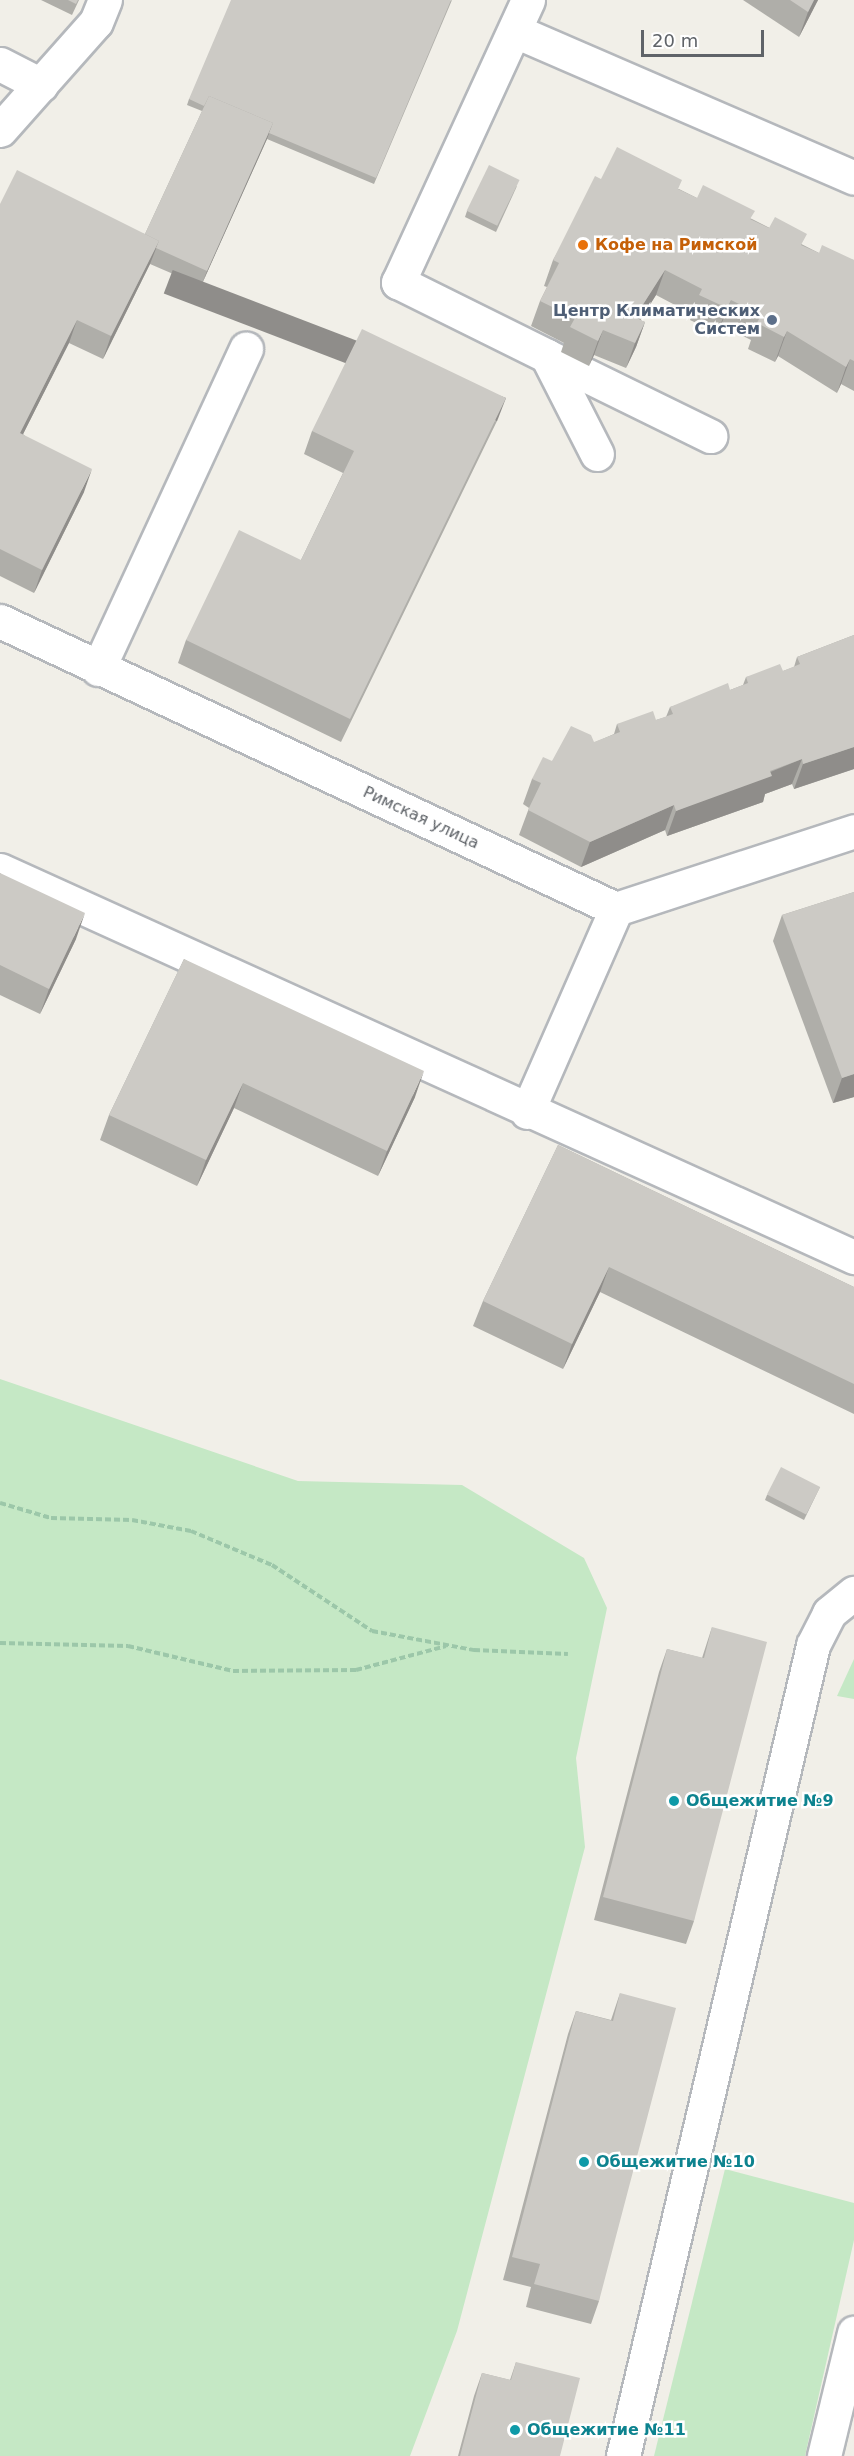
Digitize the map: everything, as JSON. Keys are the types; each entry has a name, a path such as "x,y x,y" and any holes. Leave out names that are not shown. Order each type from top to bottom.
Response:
{"street":[{"path":"0,130 96,22 105,0"},
{"path":"528,0 398,282 710,436"},
{"path":"515,30 854,178"},
{"path":"0,64 41,85"},
{"path":"98,669 246,349"},
{"path":"547,356 597,454"},
{"name":"Римская улица","path":"0,621 98,669 616,909"},
{"path":"526,1112 616,909 854,831"},
{"path":"0,870 526,1112 854,1257"},
{"path":"623,2456 813,1645 829,1613 854,1593"},
{"path":"824,2456 854,2333"}],"path":[{"path":"0,1503 51,1518 132,1520 191,1531 272,1566 372,1631 449,1645 568,1654"},
{"path":"0,1643 128,1646 233,1671 356,1670 449,1645"}],"green space":[{"path":"0,1379 298,1481 462,1485 584,1558 607,1608 576,1758 585,1847 457,2331 410,2456 0,2456"},
{"path":"854,1659 854,1699 837,1696"},
{"path":"725,2169 854,2203 854,2240 805,2456 654,2456"}],"building":[{"path":"231,0 451,0 376,178 269,133 273,123 209,96 204,106 189,99"},
{"path":"790,0 814,0 808,12"},
{"path":"209,96 273,123 207,271 156,248 159,241 145,234"},
{"path":"617,147 682,180 678,189 697,198 703,185 755,211 750,219 769,228 775,217 807,234 801,245 819,253 822,245 854,260 854,361 850,359 846,367 787,331 784,337 757,323 761,315 731,300 727,308 699,295 702,289 665,270 635,317 645,322 635,343 603,330 598,341 570,327 575,318 540,301 559,263 553,260 595,176 601,179"},
{"path":"489,165 520,180 497,226 467,211"},
{"path":"17,170 159,241 111,336 77,320 20,433 92,469 42,570 0,549 0,204"},
{"path":"362,329 506,398 350,719 186,640 239,530 301,560 354,451 312,431"},
{"path":"854,635 854,747 803,764 802,759 770,771 772,776 676,811 674,805 590,842 528,810 541,783 532,779 543,757 552,761 571,726 591,735 594,742 620,732 617,724 653,711 656,720 673,714 670,707 728,683 730,690 748,683 746,677 780,664 783,671 800,664 797,657"},
{"path":"0,873 85,913 49,989 0,965"},
{"path":"854,892 854,1074 842,1078 782,915"},
{"path":"184,959 424,1071 387,1151 243,1083 206,1160 109,1115"},
{"path":"558,1145 854,1287 854,1384 609,1267 572,1344 483,1301"},
{"path":"781,1467 820,1487 806,1515 767,1495"},
{"name":"Общежитие №9","path":"712,1627 767,1642 694,1921 603,1897 667,1649 704,1658"},
{"name":"Общежитие №10","path":"620,1993 676,2008 599,2301 534,2284 540,2264 512,2257 576,2011 613,2021"},
{"name":"Общежитие №11","path":"516,2362 580,2378 560,2456 460,2456 482,2373 511,2380"}],"place":[{"name":"Кофе на Римской","path":"583,245"},
{"name":"Центр Климатических Систем","path":"772,320"},
{"name":"Общежитие №9","path":"674,1801"},
{"name":"Общежитие №10","path":"584,2162"},
{"name":"Общежитие №11","path":"515,2430"}]}
